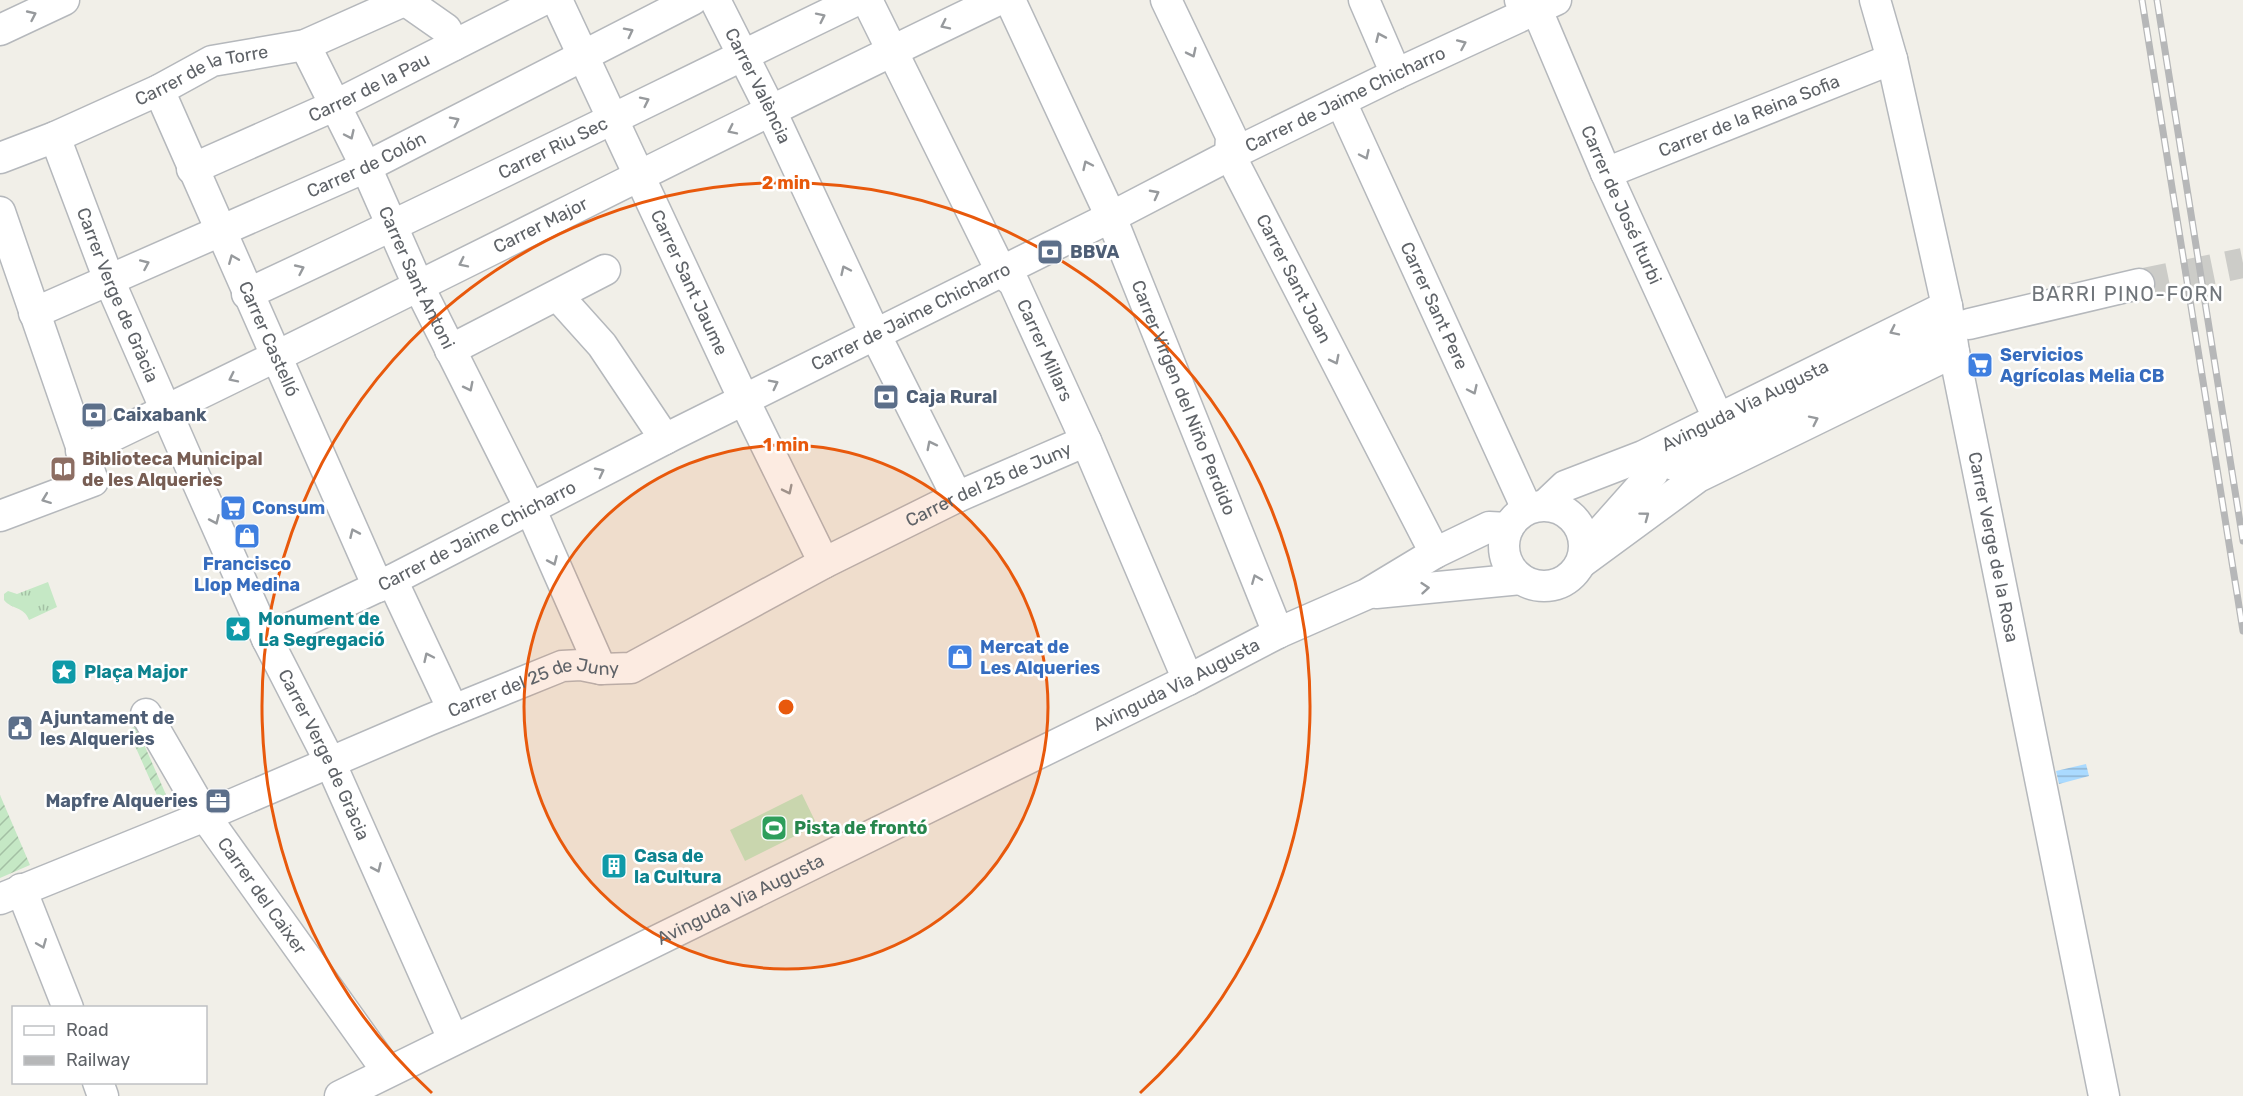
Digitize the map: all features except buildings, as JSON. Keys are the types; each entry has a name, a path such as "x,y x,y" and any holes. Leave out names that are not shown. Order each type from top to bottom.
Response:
{"street":[{"path":"0,30 64,0"},
{"name":"Carrer de la Pau","path":"192,169 336,105 543,0"},
{"name":"Carrer Sant Jaume","path":"556,0 824,563"},
{"name":"Carrer de Colón","path":"34,313 366,167 692,0"},
{"name":"Carrer València","path":"715,0 771,111 875,333 957,497"},
{"name":"Carrer Riu Sec","path":"247,294 857,0"},
{"name":"Carrer Millars","path":"867,0 1001,271 1014,283 1086,441 1188,680"},
{"name":"Carrer Major","path":"81,451 276,358 418,285 998,0"},
{"name":"Carrer Virgen del Niño Perdido","path":"1010,0 1111,217 1278,633"},
{"name":"Carrer Sant Joan","path":"1166,0 1231,136 1230,155 1435,553"},
{"path":"1364,0 1396,74"},
{"name":"Carrer Verge de la Rosa","path":"1875,0 1958,315 1942,345 2104,1096"},
{"name":"Carrer de la Torre","path":"0,158 55,137 159,90 212,61 305,45 406,1 446,29 454,45"},
{"name":"Carrer de Jaime Chicharro","path":"267,639 385,584 875,333 1538,4"},
{"name":"Carrer de José Iturbi","path":"1538,4 1606,173 1718,418"},
{"name":"Carrer Sant Antoni","path":"305,45 366,167 418,285 530,508 601,669"},
{"name":"Carrer de la Reina Sofia","path":"1606,173 1892,59"},
{"name":"Carrer Castelló","path":"159,90 276,358 385,584 453,710"},
{"name":"Carrer Sant Pere","path":"1341,102 1534,512"},
{"name":"Carrer Verge de Gràcia","path":"55,137 109,280 267,639 330,762 453,1039"},
{"path":"0,212 93,481 0,516"},
{"path":"450,350 558,296 604,270"},
{"name":"Avinguda Via Augusta","path":"1534,512 1565,486 1643,456 1718,418 1958,315 2139,284"},
{"path":"558,296 602,345 665,439"},
{"path":"1583,556 1578,523 1534,512 1504,547 1508,565 1521,579 1543,587 1566,581 1583,556 1698,477 1942,345"},
{"name":"Avinguda Via Augusta","path":"340,1096 377,1083 453,1039 728,907 1188,680 1278,633 1366,594 1435,553 1490,527 1653,473 1942,345"},
{"name":"Carrer del 25 de Juny","path":"10,894 205,816 562,666 581,665 601,669 631,668 824,563 957,497 1086,441"},
{"name":"Avinguda Via Augusta","path":"1583,556 1653,473"},
{"name":"Avinguda Via Augusta","path":"1366,594 1521,579"},
{"name":"Carrer del Caixer","path":"146,714 205,816 377,1083"},
{"path":"10,894 67,1006"}],"green space":[{"path":"48,582 57,607 29,620 24,612 4,600 4,594 8,591 17,594"},
{"path":"136,726 167,797 159,800 128,730"},
{"name":"Pista de frontó","path":"802,794 817,825 745,861 730,830"},
{"path":"0,795 30,865 0,878"}],"water":[{"path":"2086,764 2089,776 2059,784 2056,771"}],"tunnel":[{"path":"2139,284 2243,263"}],"railway":[{"path":"2142,0 2243,631"},
{"path":"2157,0 2243,541"}],"place":[{"name":"BBVA","path":"1050,252"},
{"name":"Servicios Agrícolas Melia CB","path":"1980,365"},
{"name":"Caja Rural","path":"886,397"},
{"name":"Caixabank","path":"94,415"},
{"name":"Biblioteca Municipal de les Alqueries","path":"63,469"},
{"name":"Consum","path":"233,508"},
{"name":"Francisco Llop Medina","path":"247,536"},
{"name":"Monument de La Segregació","path":"238,629"},
{"name":"Mercat de Les Alqueries","path":"960,657"},
{"name":"Plaça Major","path":"64,672"},
{"name":"Ajuntament de les Alqueries","path":"20,728"},
{"name":"Mapfre Alqueries","path":"218,801"},
{"name":"Pista de frontó","path":"774,828"},
{"name":"Casa de la Cultura","path":"614,866"}],"district":[{"name":"BARRI PINO-FORN","path":"2128,294"}]}
